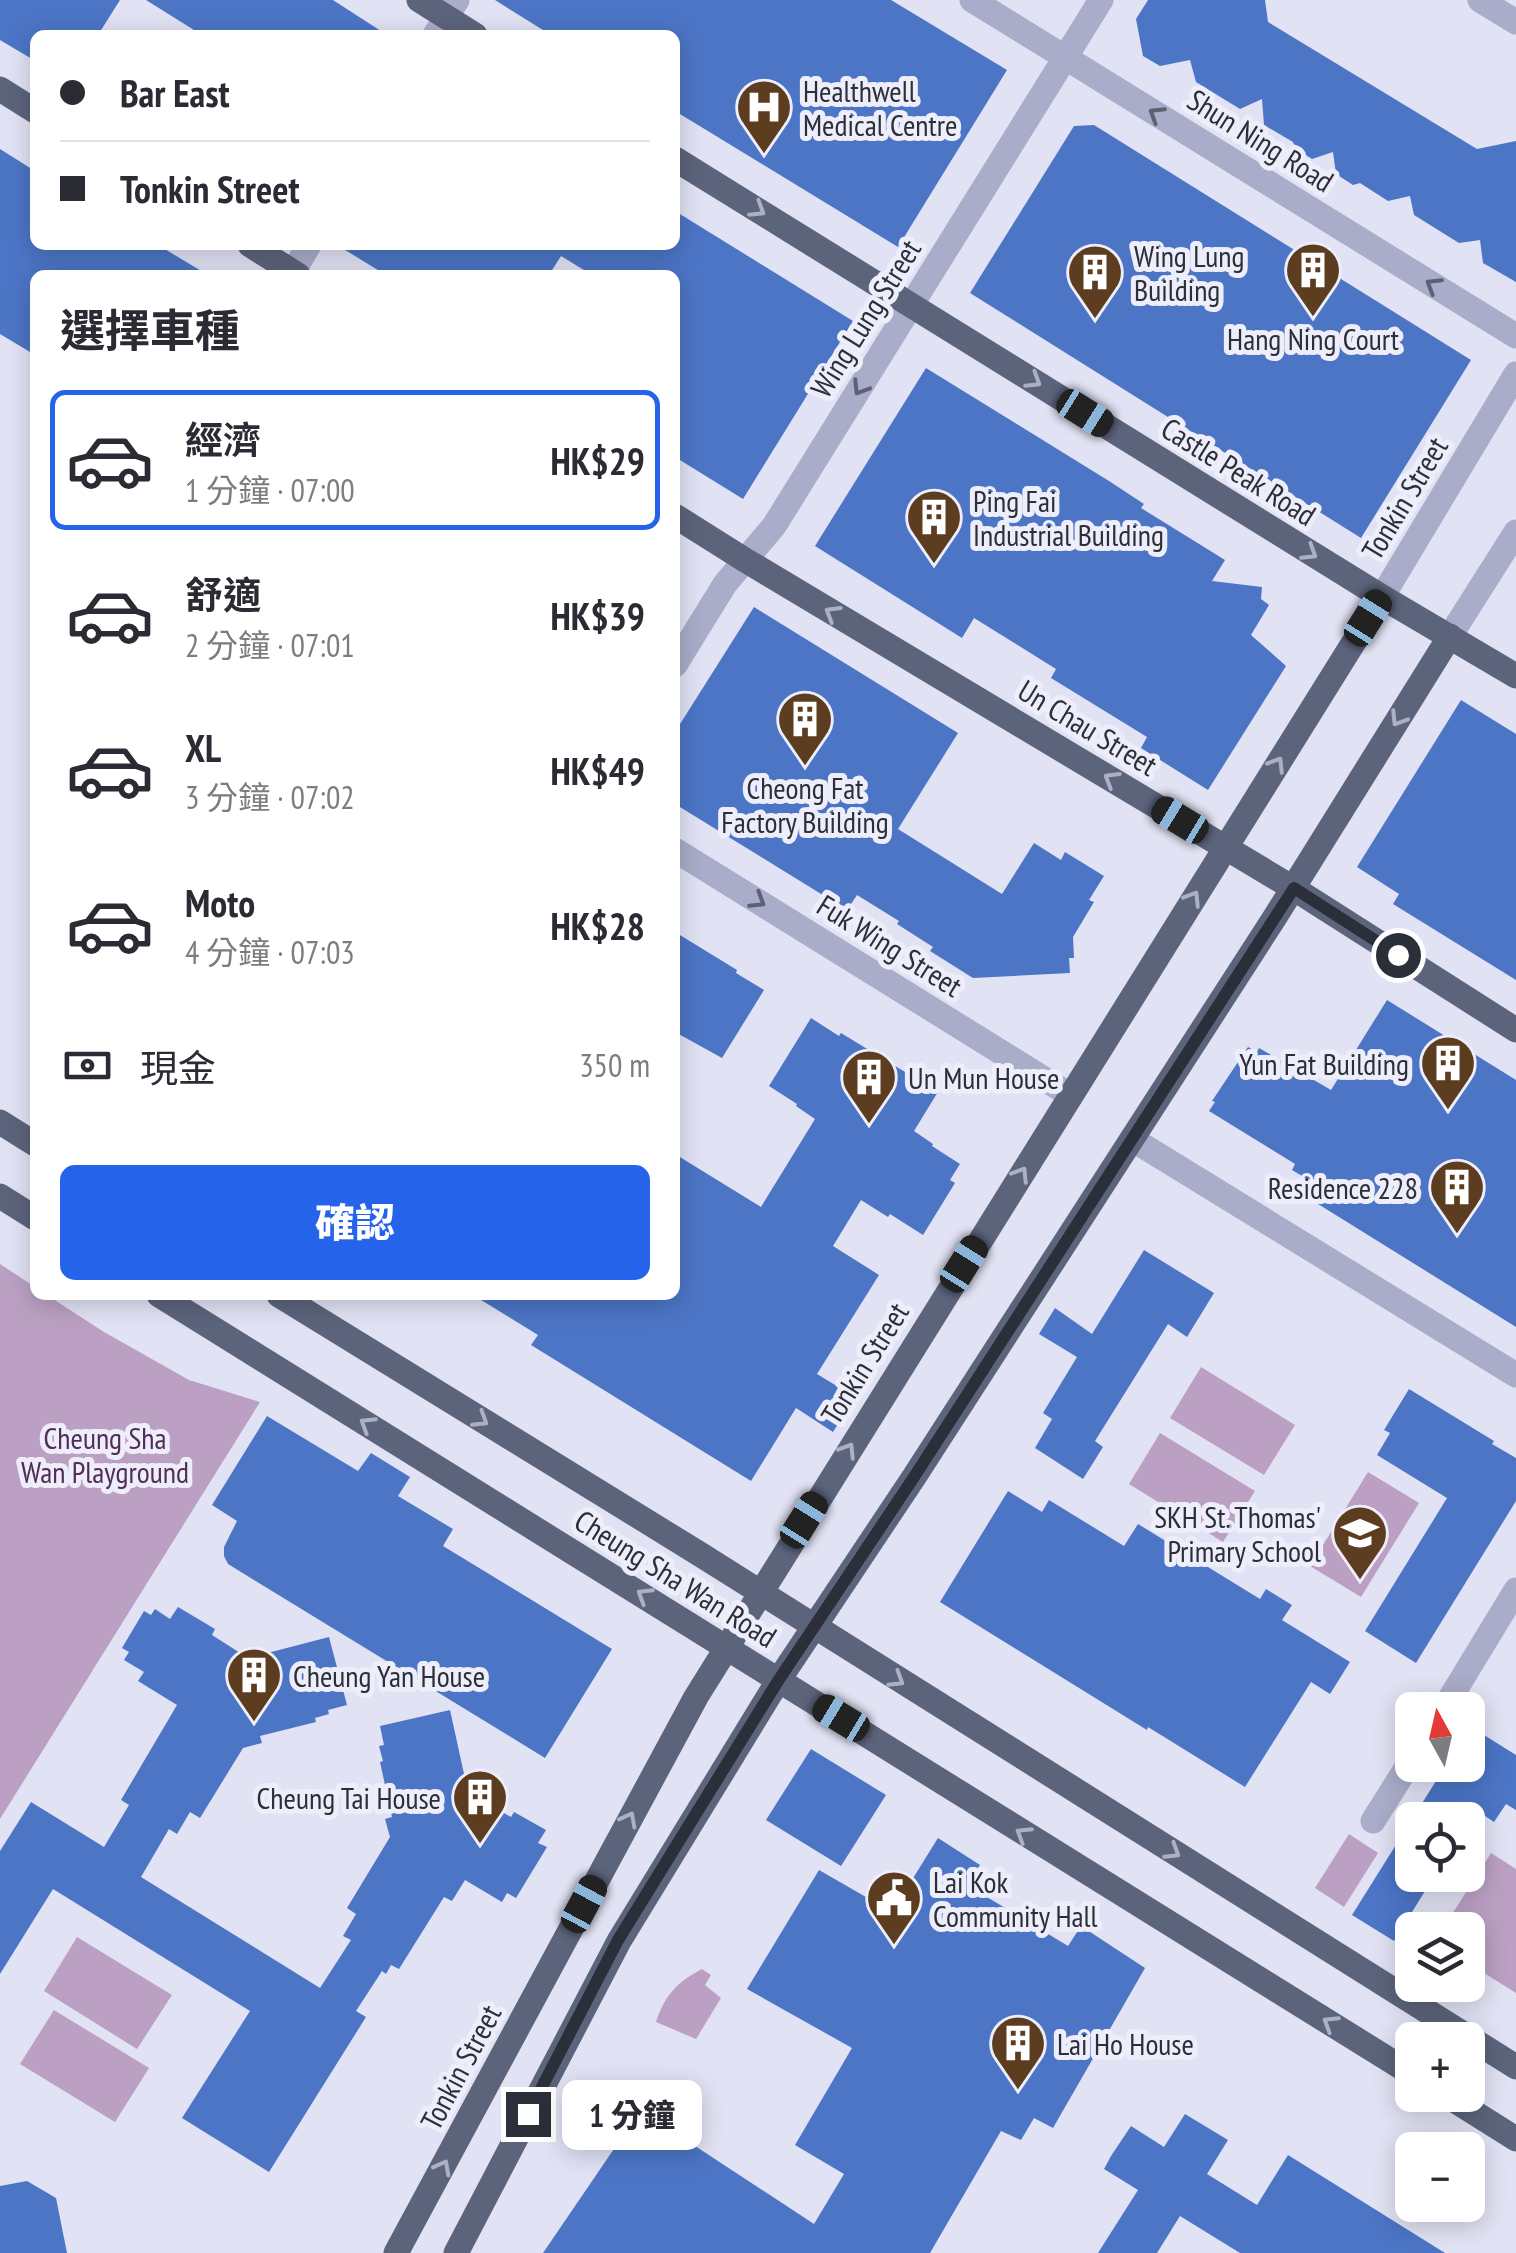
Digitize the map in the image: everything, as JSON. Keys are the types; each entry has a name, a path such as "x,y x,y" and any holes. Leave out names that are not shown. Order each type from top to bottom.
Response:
{"main road":[{"path":"419,0 446,17"},
{"path":"0,89 30,108"},
{"name":"Castle Peak Road","path":"680,162 1516,676"},
{"path":"258,250 289,270"},
{"name":"Un Chau Street","path":"680,519 1294,888 1516,1030"},
{"name":"Tonkin Street","path":"396,2253 674,1734 725,1648 1382,597"},
{"path":"456,2253 618,1940 778,1681 1294,888 1450,636"},
{"path":"0,1122 30,1141"},
{"path":"0,1196 30,1215"},
{"name":"Cheung Sha Wan Road","path":"167,1300 1395,2063"},
{"name":"Cheung Sha Wan Road","path":"287,1300 1516,2067"},
{"path":"1473,2112 1516,2139"}],"street":[{"name":"Shun Ning Road","path":"972,0 1516,336"},
{"name":"Wing Lung Street","path":"680,657 726,584 774,526 1101,0"},
{"path":"1480,0 1516,22"},
{"name":"Tonkin Street","path":"1382,597 1516,374"},
{"path":"1450,636 1516,532"},
{"name":"Fuk Wing Street","path":"680,853 1070,1095"},
{"path":"1132,1139 1516,1375"},
{"path":"1454,1692 1516,1590"},
{"path":"1374,1820 1398,1782"}],"green space":[{"name":"Cheung Sha Wan Playground","path":"0,1264 30,1284 30,1300 55,1300 189,1380 260,1402 0,1819"},
{"path":"1201,1367 1295,1425 1264,1475 1170,1418"},
{"path":"1160,1433 1255,1491 1223,1542 1129,1484"},
{"path":"1368,1472 1419,1503 1361,1597 1310,1566"},
{"path":"1349,1834 1378,1853 1344,1907 1315,1888"},
{"path":"1491,1853 1516,1869 1516,1993 1485,1974 1485,1912 1453,1912 1466,1892 1485,1892 1485,1862"},
{"path":"77,1937 172,1995 137,2049 44,1991"},
{"path":"702,1969 711,1975 705,1985 721,1998 696,2039 656,2022 673,1990"},
{"path":"54,2010 149,2068 115,2122 20,2064"}],"building":[{"path":"0,0 120,0 101,30 30,30 30,58 0,40"},
{"path":"146,0 333,0 379,30 194,30"},
{"path":"495,0 891,0 1007,70 898,247 680,114 680,30 543,30"},
{"path":"1148,0 1265,0 1268,22 1477,149 1516,141 1516,282 1483,263 1480,240 1459,243 1414,215 1410,196 1388,201 1360,183 1353,185 1336,174 1333,152 1312,159 1295,148 1293,142 1264,125 1262,99 1240,109 1196,82 1190,60 1160,66 1143,56 1136,19"},
{"path":"1094,125 1471,360 1361,538 970,293 1074,126"},
{"path":"0,149 30,168 30,250 166,250 200,270 30,270 30,352 0,334"},
{"path":"680,214 853,321 743,499 680,460 680,270 584,270 561,256 552,270 378,270 345,250 680,250"},
{"path":"926,368 1109,481 1144,504 1141,508 1225,560 1212,581 1262,587 1261,599 1269,605 1251,635 1286,666 1208,790 1141,748 1147,737 1051,678 1056,669 974,618 962,638 815,546"},
{"name":"Cheong Fat Factory Building","path":"754,607 958,733 898,829 1002,894 1034,843 1061,860 1065,852 1104,876 1073,937 1070,973 973,978 930,951 933,947 897,924 899,921 857,895 847,910 680,807 680,724"},
{"path":"1461,700 1516,734 1516,980 1393,904 1399,894 1357,867"},
{"path":"680,935 764,990 722,1058 680,1035"},
{"path":"1387,1000 1516,1080 1516,1327 1310,1199 1319,1186 1292,1170 1295,1164 1209,1111 1248,1047 1257,1052 1259,1048 1331,1090"},
{"path":"811,1018 910,1075 916,1065 944,1082 914,1131 960,1164 950,1180 955,1183 923,1235 861,1200 833,1246 879,1275 817,1374 855,1397 833,1432 796,1408 751,1481 531,1345 538,1335 481,1300 680,1300 680,1157 761,1207 815,1119 769,1086"},
{"path":"1144,1250 1214,1293 1187,1337 1168,1324 1095,1441 1103,1447 1083,1479 1035,1448 1052,1419 1043,1413 1077,1357 1039,1334 1055,1308 1092,1334"},
{"path":"1409,1389 1516,1458 1516,1501 1416,1663 1365,1631 1447,1498 1377,1455 1390,1433 1384,1430"},
{"path":"267,1416 358,1471 371,1453 410,1477 398,1496 453,1529 443,1546 612,1649 545,1758 228,1564 224,1547 237,1521 212,1505"},
{"path":"1008,1491 1042,1512 1049,1500 1124,1546 1138,1524 1260,1599 1266,1589 1292,1605 1282,1620 1350,1662 1330,1694 1311,1682 1245,1787 940,1602"},
{"path":"178,1607 215,1629 212,1635 248,1658 329,1637 347,1705 328,1710 329,1714 315,1718 316,1722 260,1736 262,1743 243,1748 200,1818 190,1812 177,1834 169,1829 141,1877 320,1988 351,1940 343,1936 356,1914 347,1908 390,1837 385,1819 392,1817 380,1762 383,1761 379,1746 384,1745 380,1726 450,1710 468,1792 511,1817 514,1812 546,1830 538,1843 547,1847 516,1898 507,1893 502,1902 465,1880 452,1901 444,1897 399,1969 391,1965 386,1974 382,1971 356,2011 366,2017 269,2172 182,2118 250,2011 53,1889 0,1974 0,1851 31,1802 104,1847 129,1805 121,1800 177,1705 138,1681 144,1672 124,1660 129,1652 122,1648 144,1611 151,1615 155,1609 170,1619"},
{"path":"1485,1736 1516,1755 1516,1810 1506,1804 1494,1822 1485,1816 1485,1802 1423,1802 1435,1782 1485,1782"},
{"path":"811,1749 886,1795 841,1866 766,1820"},
{"path":"938,1838 980,1865 967,1885 1068,1946 1081,1926 1145,1968 1053,2128 1034,2118 1021,2140 1001,2131 930,2253 543,2253 635,2118 651,2117 814,2224 844,2174 795,2145 852,2048 747,1989 819,1870 892,1912"},
{"path":"1395,1846 1395,1892 1424,1892 1412,1912 1395,1912 1394,1941 1352,1915"},
{"path":"1185,2114 1228,2140 1207,2174 1257,2205 1288,2155 1445,2253 1240,2253 1180,2216 1157,2253 1098,2253 1138,2190 1104,2169 1111,2156 1131,2126 1164,2147"},
{"path":"27,2181 56,2198 67,2253 0,2253 0,2186"}],"place":[{"name":"Healthwell Medical Centre","path":"764,156"},
{"name":"Hang Ning Court","path":"1313,319"},
{"name":"Wing Lung Building","path":"1095,321"},
{"name":"Ping Fai Industrial Building","path":"934,566"},
{"name":"Cheong Fat Factory Building","path":"805,768"},
{"name":"Yun Fat Building","path":"1448,1112"},
{"name":"Un Mun House","path":"869,1126"},
{"name":"Residence 228","path":"1457,1236"},
{"name":"SKH St. Thomas' Primary School","path":"1360,1582"},
{"name":"Cheung Yan House","path":"254,1724"},
{"name":"Cheung Tai House","path":"480,1846"},
{"name":"Lai Kok Community Hall","path":"894,1947"},
{"name":"Lai Ho House","path":"1018,2092"}],"route":[{"path":"528,2114 618,1940 778,1681 1294,888 1398,955"}]}
